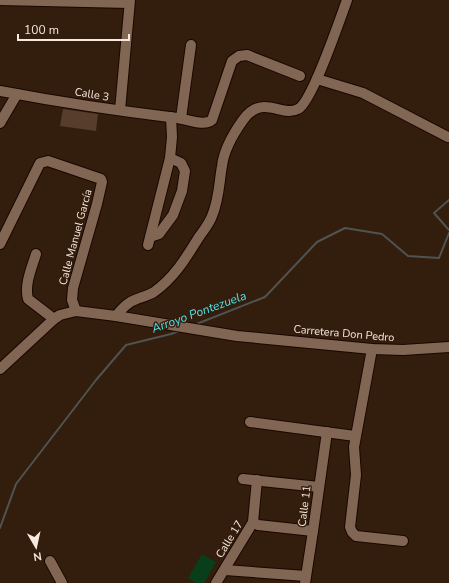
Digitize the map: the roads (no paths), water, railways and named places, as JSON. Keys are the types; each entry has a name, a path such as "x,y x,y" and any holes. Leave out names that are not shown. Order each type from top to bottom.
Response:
{"street":[{"path":"0,0 130,2 120,110"},
{"path":"0,369 4,359 60,315 76,311 116,316 129,302 151,294 163,286 181,267 212,216 219,194 222,165 230,141 249,112 258,108 270,107 291,111 302,107 317,79 347,0"},
{"path":"170,158 181,163 185,171 182,191 173,215 159,234 149,241 170,158 172,137 191,45"},
{"name":"Calle 3","path":"0,91 176,118 204,124 212,120 232,61 239,56 247,55 300,76"},
{"path":"317,79 363,93 448,137"},
{"path":"0,123 17,94"},
{"name":"Calle Manuel García","path":"0,244 40,163 48,161 101,179 102,182 97,204 73,288 72,300 76,311"},
{"path":"36,254 26,294 28,299 54,319"},
{"name":"Carretera Don Pedro","path":"116,316 237,336 372,349 403,350 449,347"},
{"path":"372,349 355,436 354,455 356,475 350,524 352,532 359,537 403,541"},
{"path":"250,422 355,436"},
{"name":"Calle 11","path":"305,580 327,432"},
{"path":"244,478 319,487"},
{"name":"Calle 17","path":"216,583 253,522 257,480"},
{"path":"253,522 258,525 313,531"},
{"path":"50,561 62,583"},
{"path":"224,570 305,580"}],"waterway":[{"name":"Arroyo Pontezuela","path":"449,200 434,213 449,230"},
{"name":"Arroyo Pontezuela","path":"194,325 265,297 317,242 345,228 382,234 408,256 439,258 449,233"},
{"name":"Arroyo Pontezuela","path":"0,528 16,484 96,380 126,345 179,331"}]}
